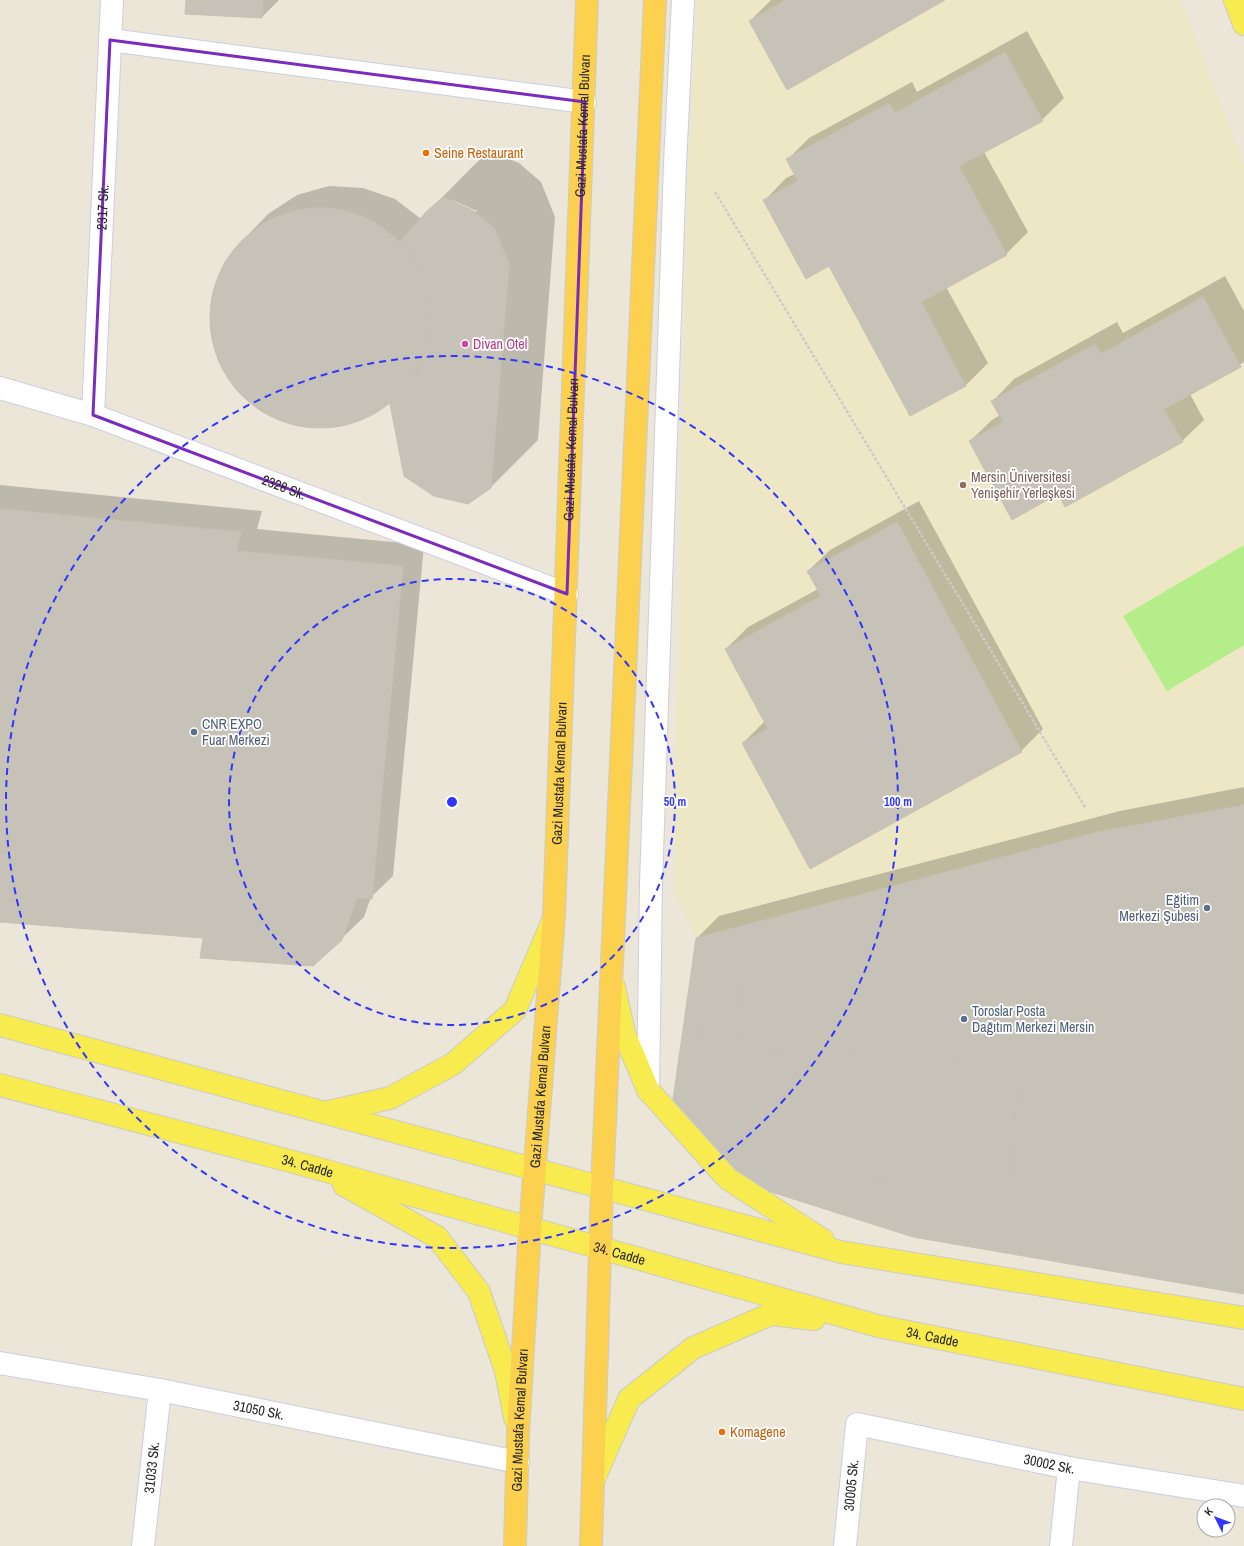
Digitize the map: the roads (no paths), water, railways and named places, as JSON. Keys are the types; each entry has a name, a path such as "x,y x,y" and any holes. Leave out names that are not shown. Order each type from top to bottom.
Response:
{"highway":[{"name":"Gazi Mustafa Kemal Bulvarı","path":"515,1546 518,1432 530,1229 554,916 567,594 587,0"},
{"path":"591,1546 602,1187 655,0"}],"main road":[{"path":"1235,0 1244,24"},
{"path":"326,1113 390,1098 453,1064 516,1010 554,916"},
{"path":"612,976 624,1033 648,1090 728,1179 841,1252"},
{"path":"0,1026 841,1252 1244,1318"},
{"name":"34. Cadde","path":"0,1085 305,1165 878,1326 1244,1399"},
{"path":"305,1165 437,1237 479,1292 506,1371 518,1432"},
{"path":"593,1482 629,1399 693,1348 771,1314 878,1326"}],"street":[{"name":"2317 Sk.","path":"93,414 112,0"},
{"path":"648,1090 651,884 674,180 682,0"},
{"path":"110,40 584,102"},
{"name":"2328 Sk.","path":"0,388 93,414 567,594"},
{"name":"31050 Sk.","path":"0,1363 160,1390 518,1462"},
{"name":"31033 Sk.","path":"143,1546 160,1390"},
{"name":"30002 Sk.","path":"857,1424 1069,1468 1244,1496"},
{"name":"30005 Sk.","path":"845,1546 857,1424"},
{"path":"1061,1546 1069,1468"}],"place":[{"name":"Seine Restaurant","path":"426,153"},
{"name":"Divan Otel","path":"465,344"},
{"name":"Mersin Üniversitesi Yenişehir Yerleşkesi","path":"963,485"},
{"name":"CNR EXPO Fuar Merkezi","path":"194,732"},
{"name":"Eğitim Merkezi Şubesi","path":"1207,908"},
{"name":"Toroslar Posta Dağıtım Merkezi Mersin","path":"964,1019"},
{"name":"Komagene","path":"722,1432"}]}
